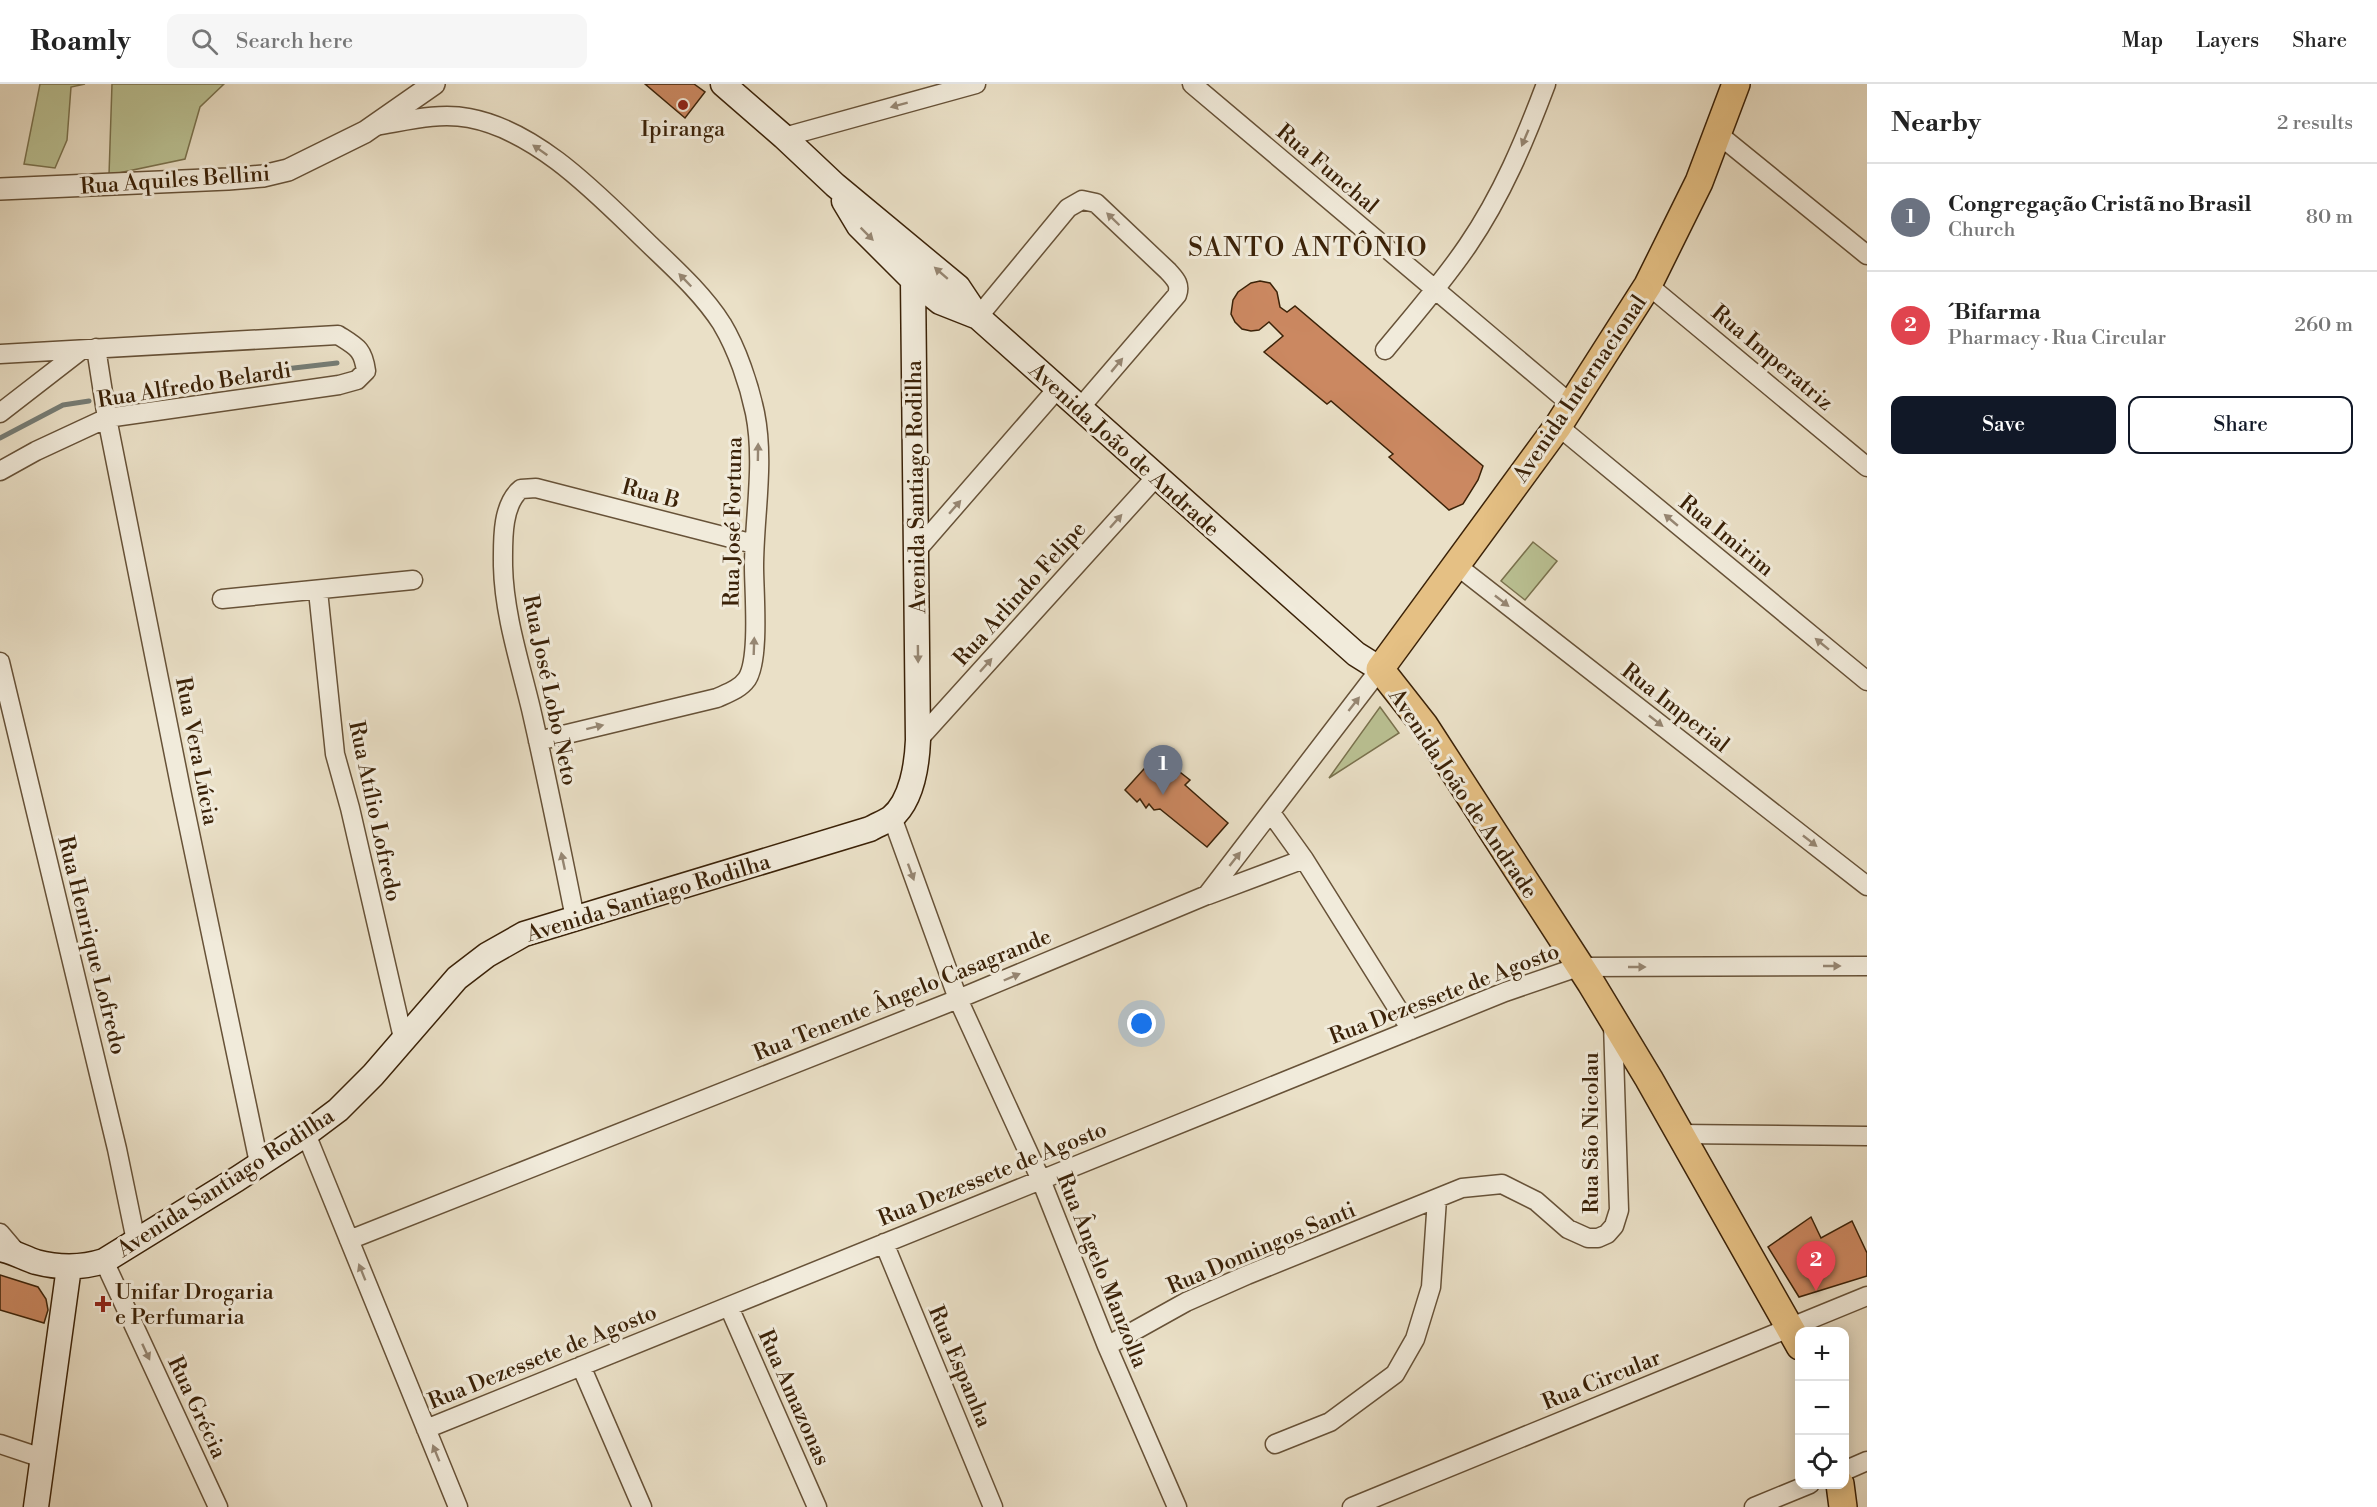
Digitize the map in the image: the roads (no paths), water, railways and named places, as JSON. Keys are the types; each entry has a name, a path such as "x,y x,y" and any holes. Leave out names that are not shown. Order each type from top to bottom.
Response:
{"main road":[{"name":"Avenida João de Andrade","path":"723,84 835,185 958,287 973,310 1155,478 1356,654 1380,669 1424,725 1613,1020 1794,1337"},
{"name":"Avenida Internacional","path":"1380,669 1565,415 1648,285 1699,182 1736,84"},
{"name":"Avenida João de Andrade","path":"835,185 859,226 913,280 940,302 973,310"},
{"name":"Avenida Santiago Rodilha","path":"9,1251 35,1262 69,1267 86,1267 104,1261 306,1134 338,1110 373,1075 457,978 487,955 524,934 870,829 892,817 907,795 916,770 918,740 913,280"},
{"path":"913,322 929,304 940,302"},
{"path":"36,1507 69,1267"},
{"path":"1841,1489 1843,1507"}],"street":[{"name":"Rua Aquiles Bellini","path":"0,189 228,179 263,176 288,170 375,126 434,84"},
{"path":"784,137 976,84"},
{"name":"Rua Funchal","path":"1192,84 1435,289 1565,415"},
{"path":"1385,350 1468,245 1492,206 1524,141 1546,84"},
{"name":"Rua José Fortuna","path":"375,126 450,115 471,118 497,126 534,145 568,170 609,206 697,293 723,325 738,359 755,413 759,444 754,544 753,663 747,678 736,690 717,698 538,741"},
{"path":"1718,134 1867,255"},
{"path":"973,310 1068,208 1082,200 1096,202 1168,271 1175,279 1179,290 1078,409"},
{"name":"Rua Imperatriz","path":"1648,285 1867,466"},
{"name":"Rua Alfredo Belardi","path":"0,471 45,446 107,418 339,385 357,380 366,371 364,357 358,347 338,335 88,350"},
{"path":"0,354 88,350"},
{"path":"0,413 88,350"},
{"name":"Rua Vera Lúcia","path":"88,350 107,418 182,795 259,1163"},
{"path":"916,551 1057,389"},
{"name":"Rua Imirim","path":"1565,415 1867,681"},
{"name":"Rua Arlindo Felipe","path":"918,740 1155,478"},
{"name":"Rua B","path":"536,488 754,544"},
{"name":"Rua José Lobo Neto","path":"536,488 521,489 510,502 505,524 503,567 506,599 575,918"},
{"name":"Rua Imperial","path":"1456,565 1867,886"},
{"path":"222,599 412,580"},
{"name":"Rua Atílio Lofredo","path":"318,591 335,754 350,808 403,1038"},
{"name":"Rua Henrique Lofredo","path":"0,662 114,1138 136,1241"},
{"name":"Rua Tenente Ângelo Casagrande","path":"349,1240 958,999 1207,895 1380,669"},
{"path":"1270,813 1304,859 1411,1030"},
{"name":"Rua Ângelo Manzolla","path":"892,817 958,999 1041,1180 1107,1346 1177,1507"},
{"path":"1207,895 1304,859"},
{"name":"Rua Dezessete de Agosto","path":"426,1429 1505,992 1578,967 1867,966"},
{"name":"Rua São Nicolau","path":"1437,1199 1462,1188 1502,1184 1536,1201 1568,1229 1579,1235 1598,1238 1607,1234 1614,1226 1619,1210 1613,1020"},
{"path":"306,1134 458,1507"},
{"path":"1679,1134 1867,1136"},
{"path":"1275,1444 1330,1422 1395,1374 1415,1339 1431,1287 1437,1199"},
{"name":"Rua Domingos Santi","path":"1107,1346 1186,1302 1247,1275 1437,1199"},
{"path":"0,1233 9,1251"},
{"name":"Rua Espanha","path":"884,1243 993,1507"},
{"name":"Rua Grécia","path":"104,1261 218,1507"},
{"name":"Rua Circular","path":"1352,1507 1794,1337 1867,1296"},
{"name":"Rua Amazonas","path":"729,1306 817,1507"},
{"path":"581,1366 642,1507"},
{"path":"0,1444 42,1458"},
{"path":"1849,1468 1867,1461"},
{"path":"1754,1507 1800,1489"}],"waterway":[{"path":"268,371 337,363"},
{"path":"0,438 63,405 89,401"}],"place":[{"name":"Ipiranga","path":"683,105"},
{"name":"Congregação Cristã no Brasil","path":"1163,795"},
{"name":"´Bifarma","path":"1816,1291"},
{"name":"Unifar Drogaria e Perfumaria","path":"103,1304"}],"district":[{"name":"SANTO ANTÔNIO","path":"1308,247"}]}
